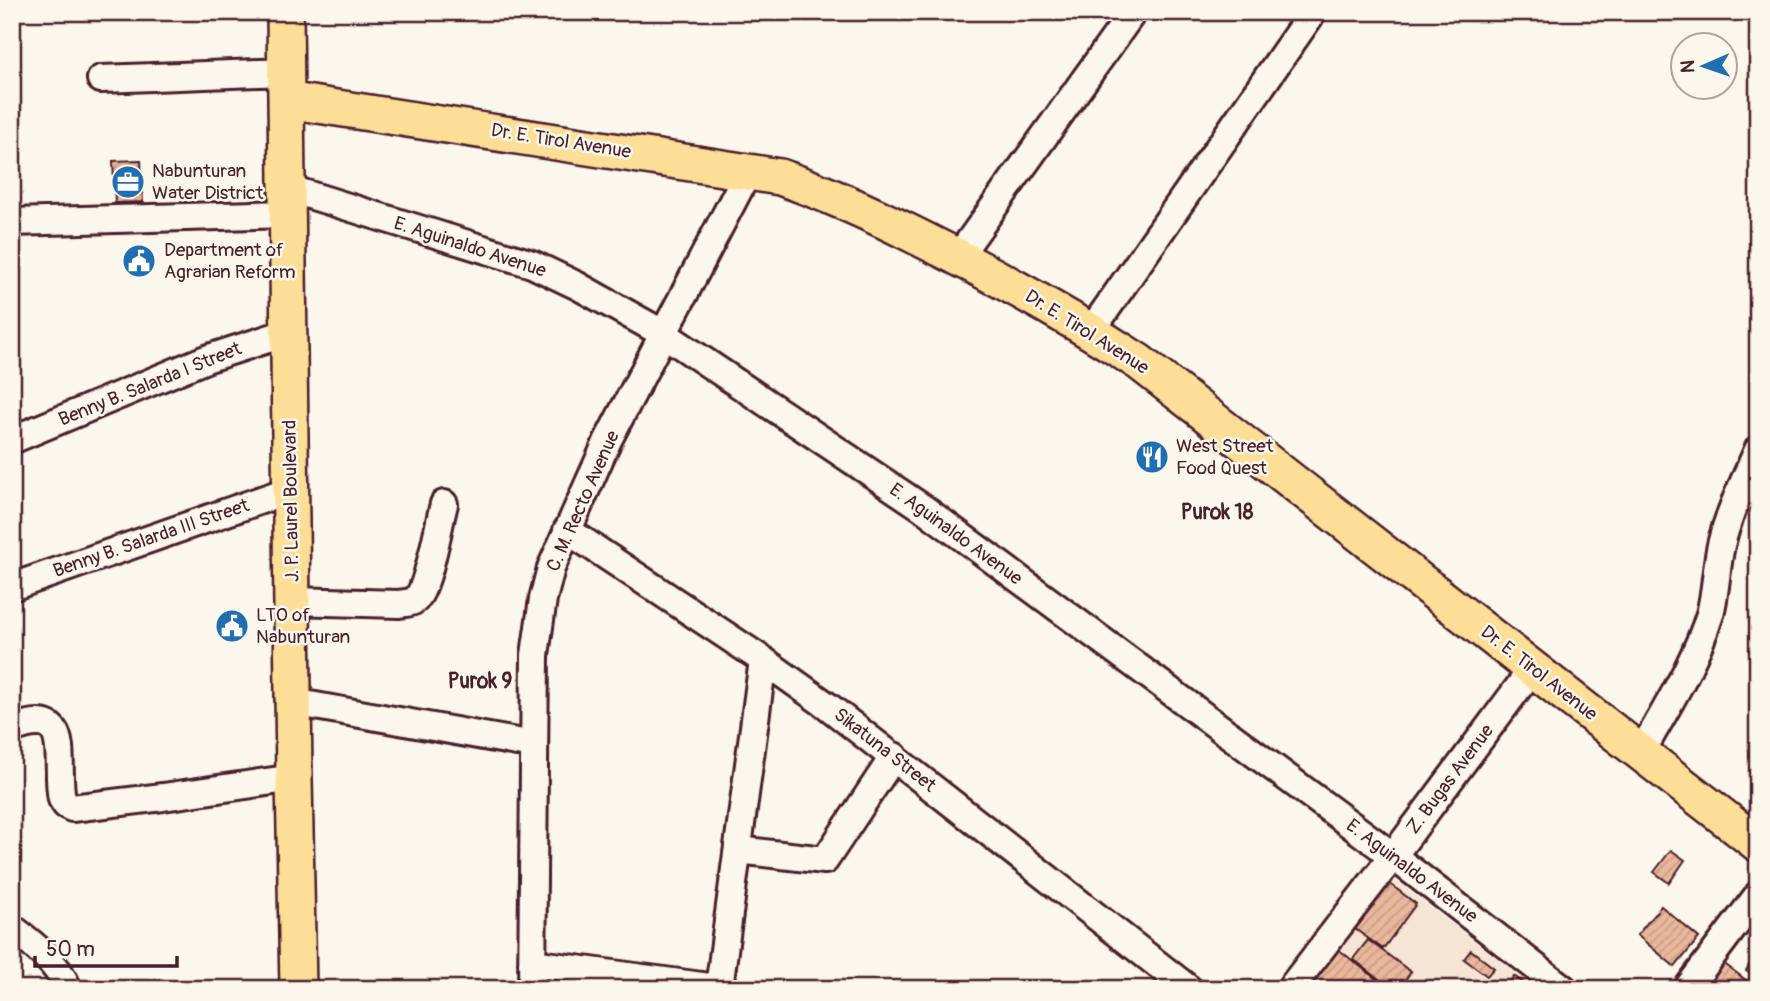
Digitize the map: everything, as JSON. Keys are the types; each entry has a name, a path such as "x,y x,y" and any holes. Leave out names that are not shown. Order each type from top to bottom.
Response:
{"main road":[{"name":"J. P. Laurel Boulevard","path":"285,12 298,989"},
{"name":"Dr. E. Tirol Avenue","path":"286,86 780,177 840,200 958,257 1091,331 1139,362 1758,844"}],"street":[{"path":"958,257 1133,12"},
{"path":"1091,331 1310,16"},
{"path":"101,79 286,86"},
{"name":"C. M. Recto Avenue","path":"532,976 535,655 551,568 608,440 749,170"},
{"name":"E. Aguinaldo Avenue","path":"12,222 287,201 532,264 578,286 664,334 923,508 1393,856 1564,989"},
{"name":"Benny B. Salarda I Street","path":"12,440 206,359 289,332"},
{"path":"1641,753 1681,682 1704,629 1710,612 1715,572 1728,521 1758,450"},
{"name":"Benny B. Salarda III Street","path":"12,587 290,490"},
{"path":"292,601 400,604 414,601 420,595 425,582 444,504"},
{"name":"Sikatuna Street","path":"566,530 829,706 1189,989"},
{"path":"532,976 722,988 763,660"},
{"name":"Z. Bugas Avenue","path":"1290,989 1533,668"},
{"path":"293,702 534,745"},
{"path":"12,729 33,722 42,722 54,728 59,739 61,793 66,805 72,807 294,778"},
{"path":"738,850 825,860 894,756"},
{"path":"1687,989 1758,895"},
{"path":"12,928 57,969 68,989"}],"shaded area":[{"path":"1391,877 1537,989 1306,989"}],"building":[{"name":"Nabunturan Water District","path":"141,160 143,202 115,203 113,161"},
{"path":"1671,850 1685,860 1669,883 1654,872"},
{"path":"1389,883 1416,904 1383,949 1355,929"},
{"path":"1661,906 1699,938 1675,967 1637,935"},
{"path":"1368,940 1411,972 1398,989 1392,989 1353,959"},
{"path":"1338,949 1389,989 1306,989"},
{"path":"1471,950 1494,968 1487,976 1464,959"},
{"path":"1752,960 1758,964 1758,978 1746,971"},
{"path":"1722,962 1751,984 1747,989 1703,989"},
{"path":"1514,976 1532,989 1499,989 1502,985 1505,988"}],"place":[{"name":"Nabunturan Water District","path":"128,182"},
{"name":"Department of Agrarian Reform","path":"139,261"},
{"name":"West Street Food Quest","path":"1152,457"},
{"name":"LTO of Nabunturan","path":"232,626"}],"district":[{"name":"Purok 18","path":"1217,512"},
{"name":"Purok 9","path":"480,681"}]}
